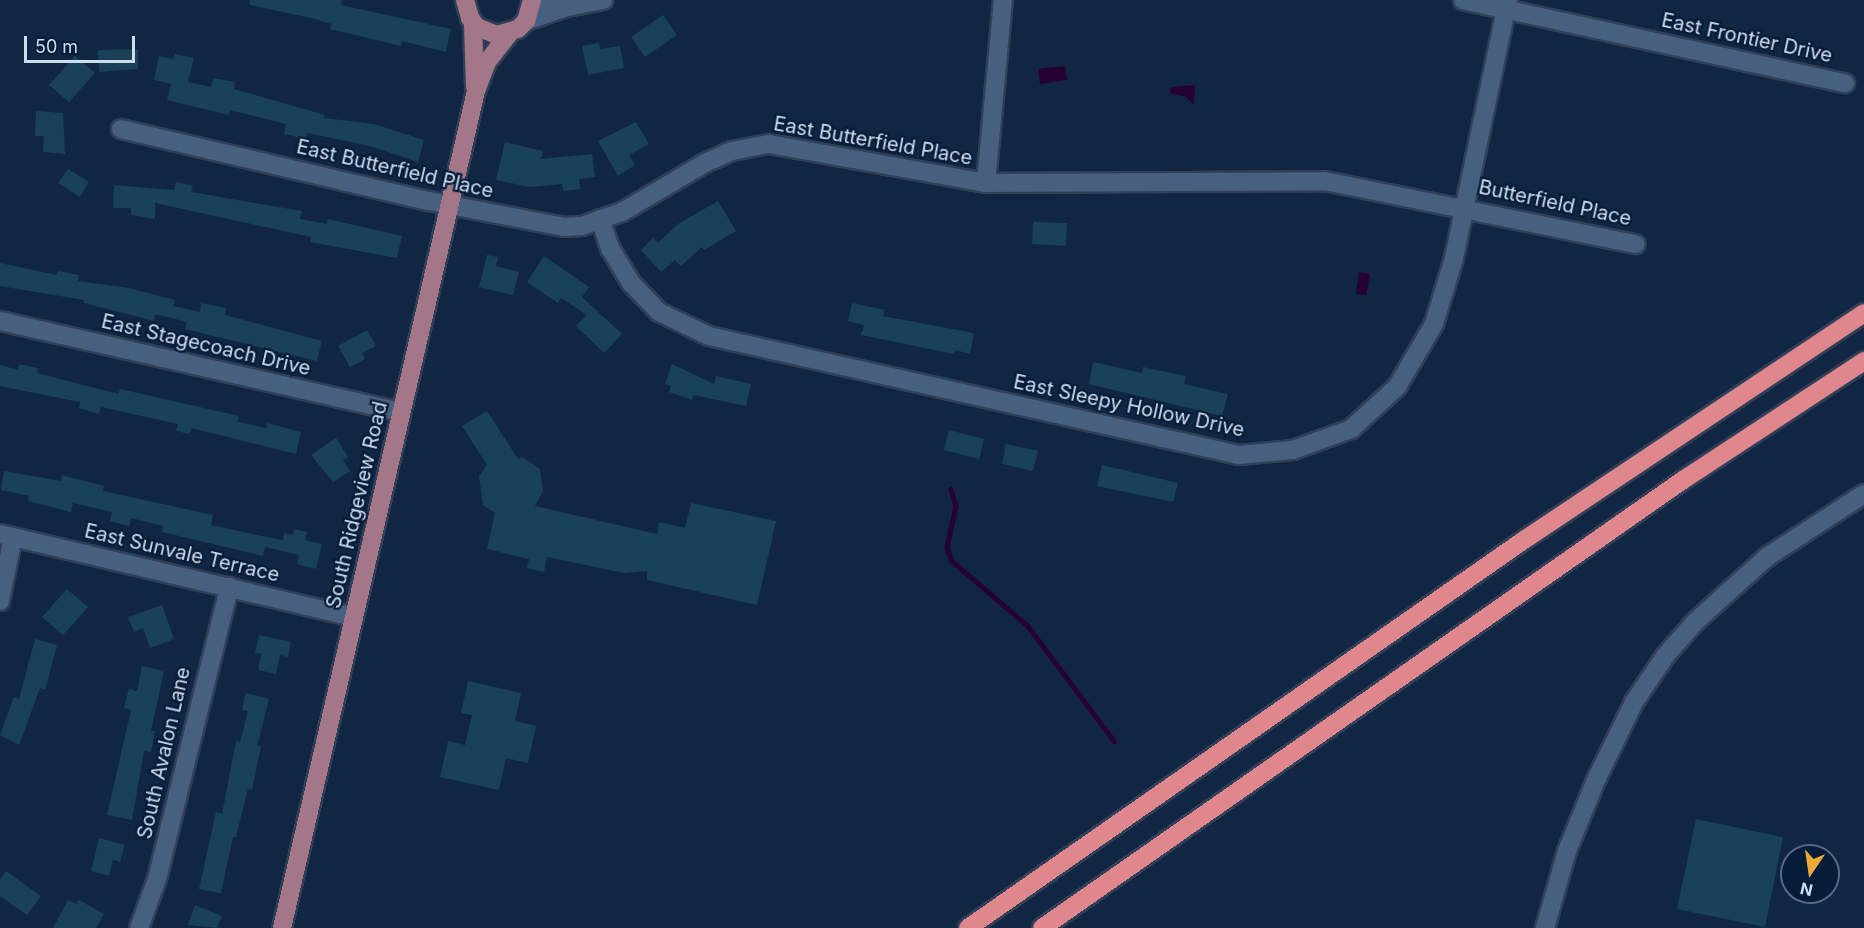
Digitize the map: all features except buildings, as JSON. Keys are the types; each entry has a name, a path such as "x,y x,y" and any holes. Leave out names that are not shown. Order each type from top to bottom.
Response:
{"highway":[{"path":"968,928 1543,527 1864,313"},
{"path":"1042,928 1683,480 1864,361"}],"main road":[{"path":"476,91 487,62 509,34 526,21 532,0"},
{"path":"464,1 473,23 476,91"},
{"path":"473,23 487,33 509,34"},
{"name":"South Ridgeview Road","path":"282,928 476,91"}],"street":[{"path":"543,0 567,7"},
{"path":"526,21 567,7 603,0"},
{"path":"986,183 1003,0"},
{"name":"East Frontier Drive","path":"1463,0 1507,4 1845,82"},
{"name":"East Sleepy Hollow Drive","path":"600,219 610,248 631,283 659,312 709,336 1239,454 1293,450 1351,429 1397,387 1434,324 1464,207 1507,4"},
{"name":"East Butterfield Place","path":"121,129 449,205 564,227 622,212 732,151 769,144 986,183 1325,181 1464,207"},
{"name":"Butterfield Place","path":"1464,207 1636,244"},
{"name":"East Stagecoach Drive","path":"0,321 401,412"},
{"path":"1545,928 1567,851 1601,770 1634,702 1666,655 1716,602 1767,557 1864,494"},
{"path":"0,602 7,536"},
{"name":"East Sunvale Terrace","path":"7,536 353,617"},
{"name":"South Avalon Lane","path":"139,928 157,879 229,587"}],"shaded area":[{"path":"1065,66 1067,80 1040,84 1038,69"},
{"path":"1195,85 1194,105 1185,96 1170,94 1171,87"},
{"path":"1359,272 1370,274 1366,295 1356,294"}],"waterway":[{"path":"951,489 956,506 947,547 952,561 1028,626 1114,741"}]}
